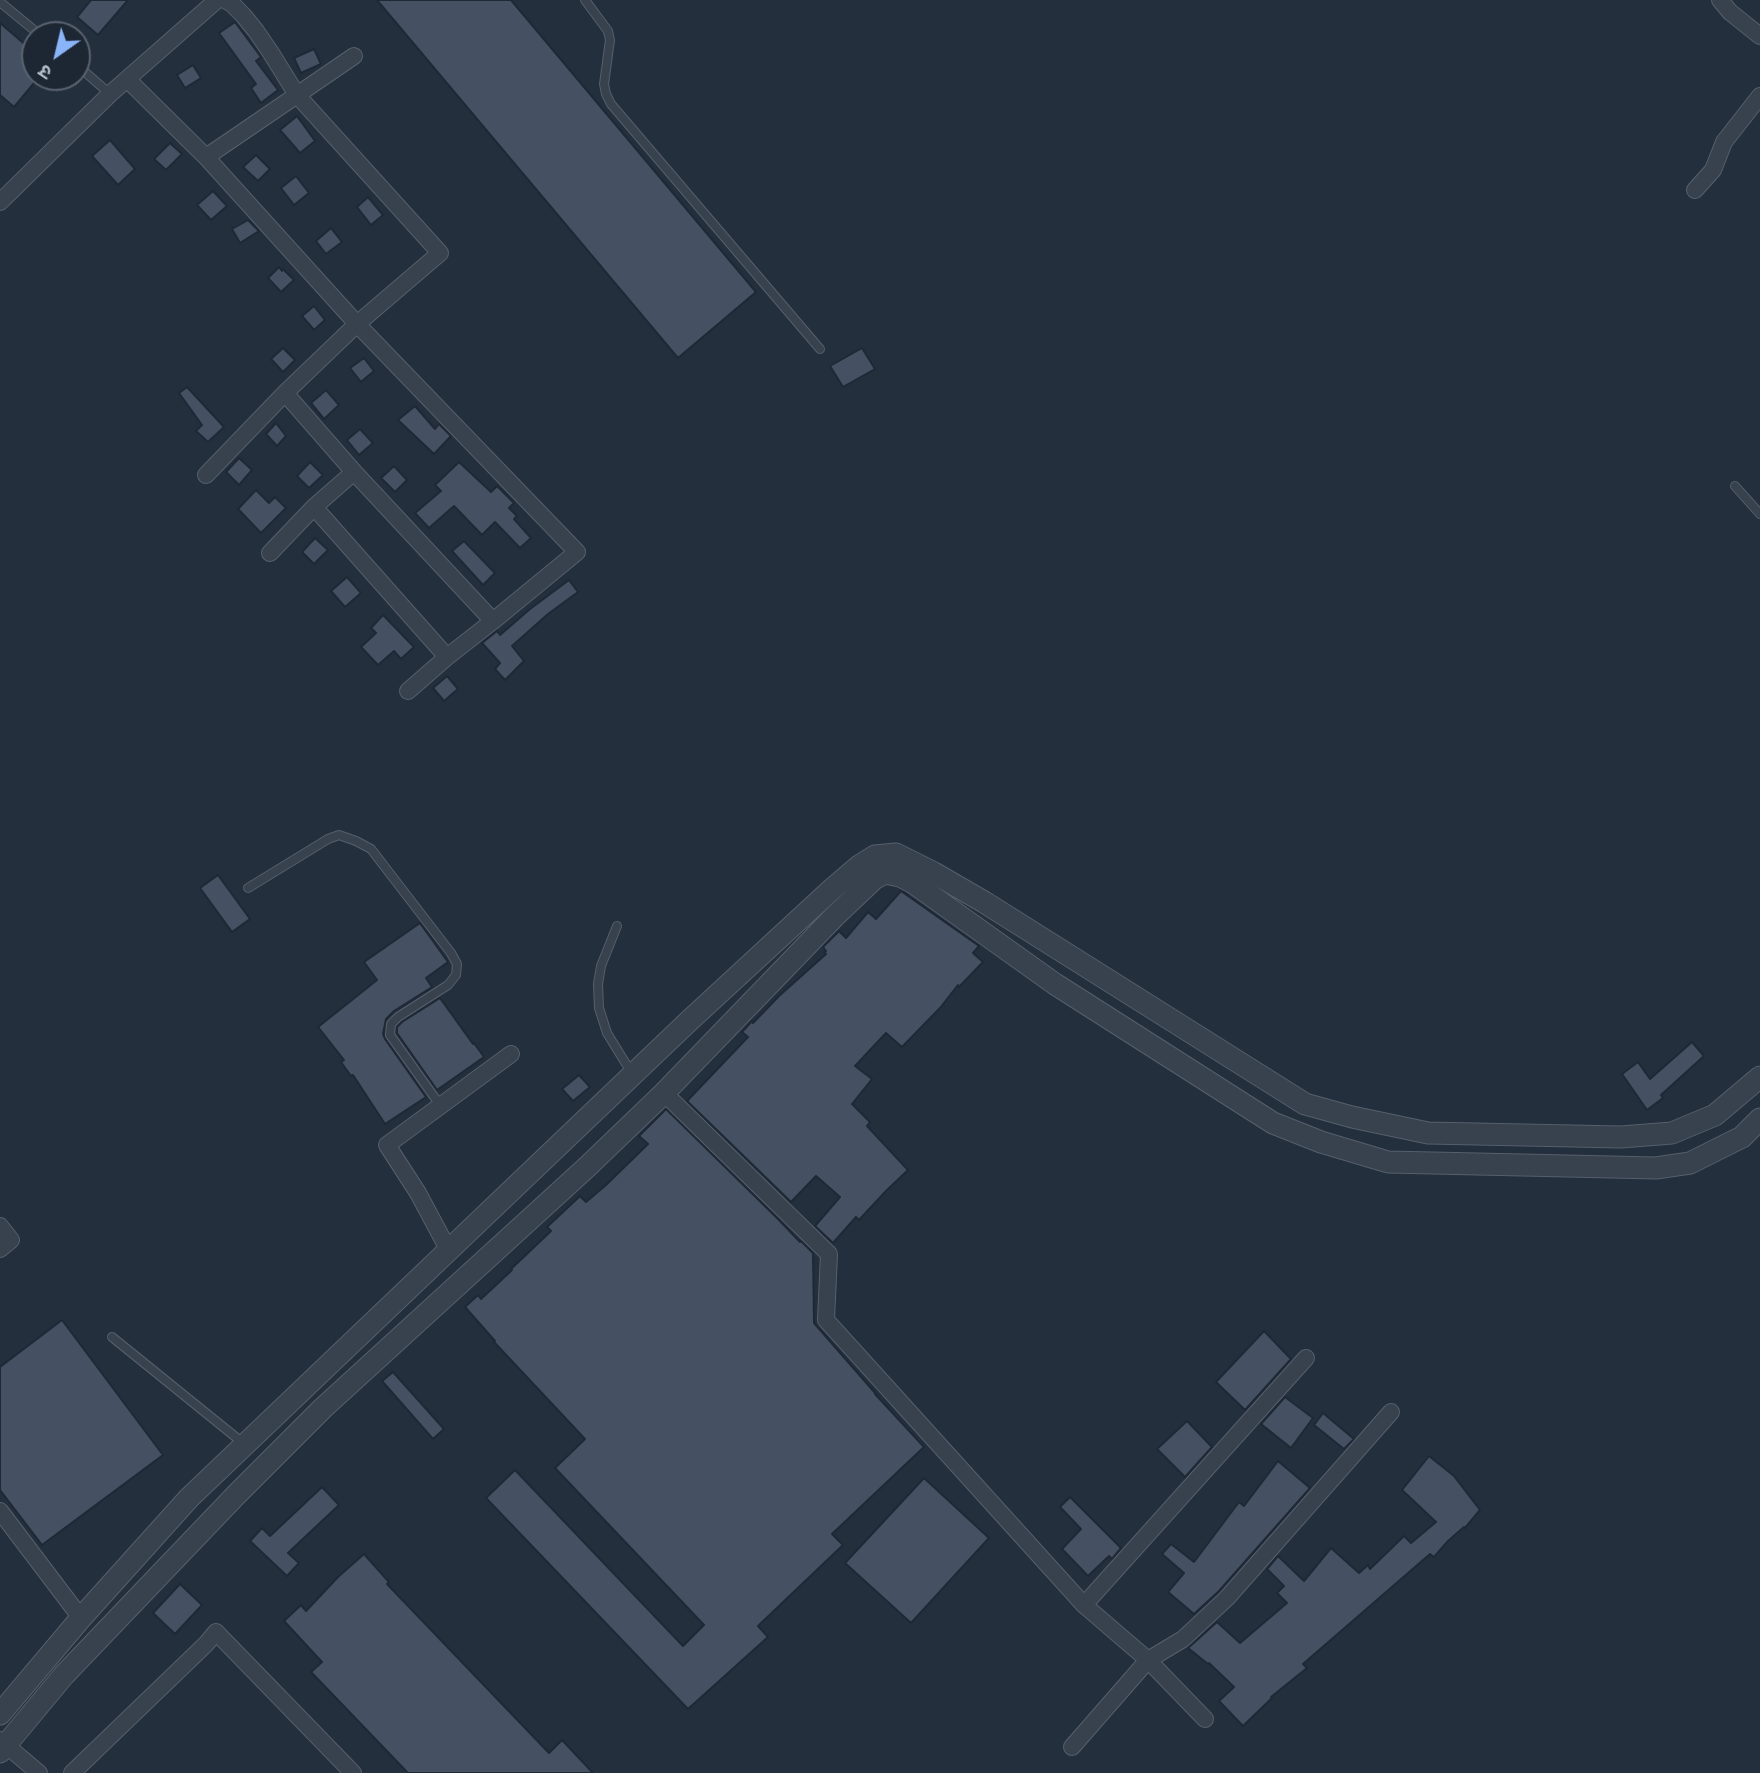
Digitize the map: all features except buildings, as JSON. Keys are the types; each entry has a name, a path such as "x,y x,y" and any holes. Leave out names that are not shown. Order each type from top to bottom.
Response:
{"street":[{"path":"0,202 110,94 217,0"},
{"path":"205,475 357,324 440,253 297,95 256,32 243,15 225,0"},
{"path":"1720,0 1730,12 1760,36"},
{"path":"205,157 354,56"},
{"path":"128,80 205,157 357,324 577,552 408,691"},
{"path":"1695,190 1713,170 1724,142 1760,96"},
{"path":"285,393 354,472 493,621"},
{"path":"270,553 354,472"},
{"path":"314,508 447,657"},
{"path":"0,1714 81,1618 189,1498 633,1075 811,909 859,866 875,856 896,854 934,873 1305,1104 1352,1117 1428,1133 1622,1137 1672,1133 1715,1115 1760,1077"},
{"path":"39,1773 2,1746 64,1675 313,1418 587,1167 664,1093 835,916 874,879 885,873 912,882 1055,984 1273,1123 1321,1142 1362,1154 1388,1161 1656,1168 1690,1163 1742,1137 1760,1119"},
{"path":"449,1251 418,1193 387,1145 511,1054"},
{"path":"664,1093 829,1254 825,1320 1084,1605 1149,1660 1205,1719"},
{"path":"563,1142 587,1167"},
{"path":"0,1226 11,1240 0,1249"},
{"path":"1084,1605 1306,1358"},
{"path":"1072,1747 1149,1660 1183,1639 1227,1598 1391,1412"},
{"path":"0,1511 81,1618"},
{"path":"72,1773 216,1632 353,1773"}],"lane":[{"path":"585,0 608,31 610,40 604,84 611,104 820,349"},
{"path":"0,2 23,21"},
{"path":"91,77 110,94"},
{"path":"1735,486 1760,514"},
{"path":"247,888 339,835 371,849 457,964 456,975 448,985 391,1024 390,1035 440,1105"},
{"path":"617,926 601,966 598,984 599,1008 607,1033 633,1075"},
{"path":"112,1337 245,1445"}]}
